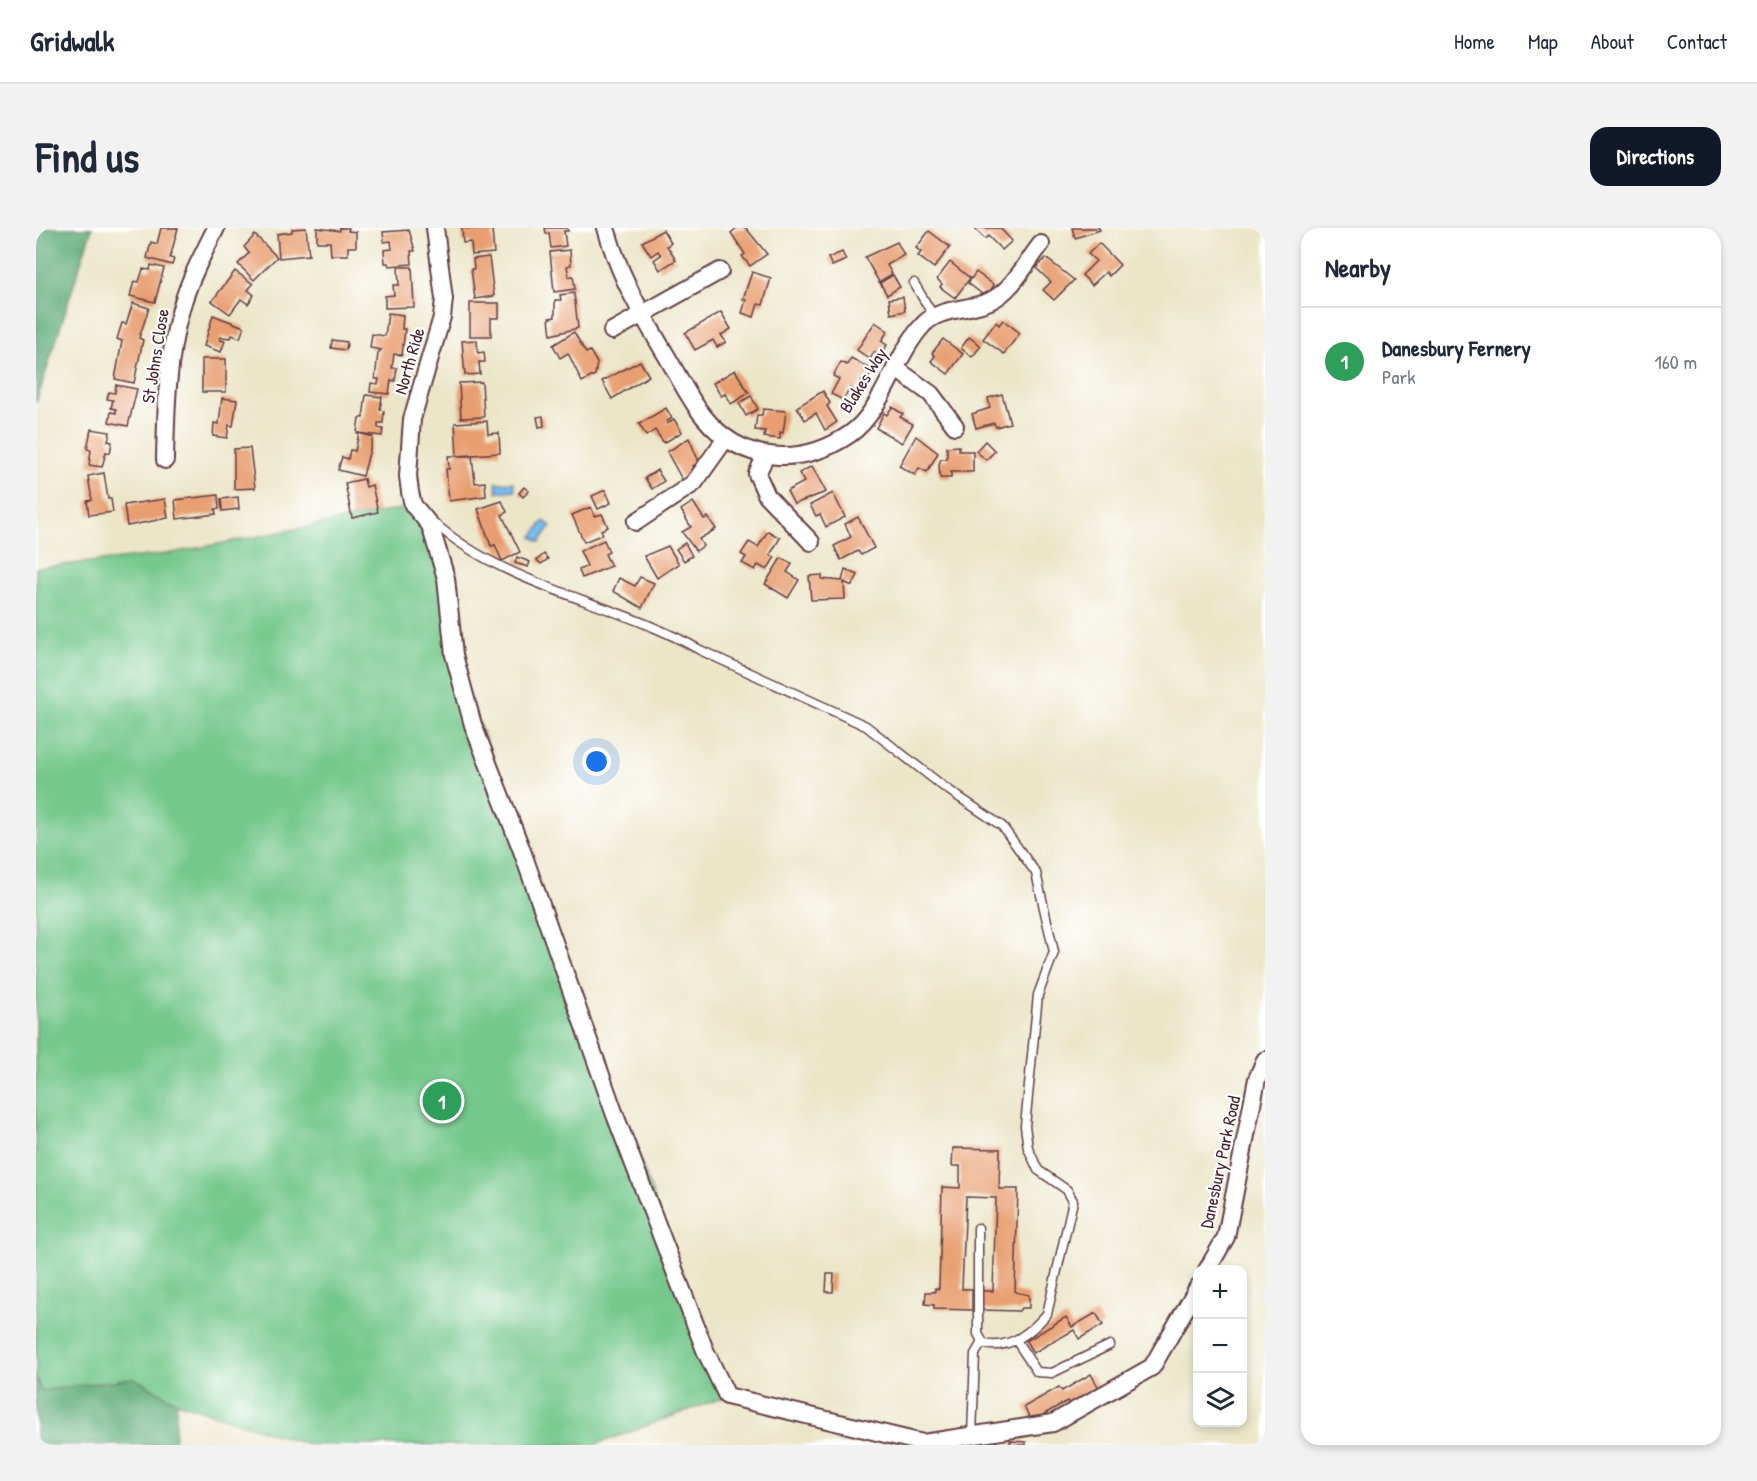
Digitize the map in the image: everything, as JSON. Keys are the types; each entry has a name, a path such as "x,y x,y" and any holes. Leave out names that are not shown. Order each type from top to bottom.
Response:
{"street":[{"name":"St Johns Close","path":"165,460 166,397 177,327 196,267 216,228"},
{"name":"North Ride","path":"413,505 408,476 412,419 442,317 444,299 435,228"},
{"name":"Blakes Way","path":"606,228 625,285 704,417 726,438 765,457 800,455 830,446 853,432 873,408 910,342 933,315"},
{"path":"933,315 970,307 998,296 1005,291 1041,244"},
{"path":"612,331 720,271"},
{"path":"894,368 931,394 955,426"},
{"path":"636,522 694,483 706,470 726,438"},
{"path":"765,457 757,474 767,496 812,542"},
{"path":"413,505 430,525 446,578 454,655 473,725 521,848 615,1115 705,1350 727,1396 923,1443 940,1444 1053,1423 1152,1367 1193,1294"},
{"name":"Danesbury Park Road","path":"1210,1265 1226,1237 1257,1079 1265,1060"}],"lane":[{"path":"914,284 933,315"},
{"path":"413,505 451,538 535,584 593,603 678,638 700,651 866,726 944,787 1002,826 1036,873 1054,952 1038,995 1025,1126 1028,1148 1038,1170 1067,1190 1073,1201 1052,1303 1047,1314 1035,1327 1016,1340 1001,1346 982,1342"},
{"path":"978,1228 978,1334 982,1342"},
{"path":"1016,1340 1037,1372 1052,1373 1110,1345"},
{"path":"972,1437 975,1354 982,1342"}],"green space":[{"path":"36,228 92,228 36,403"},
{"path":"400,509 430,525 454,655 727,1396 594,1445 308,1445 177,1402 134,1378 41,1391 36,1376 36,568 167,554"},
{"path":"36,1376 41,1391 134,1378 177,1402 174,1445 36,1445"}],"water":[{"path":"514,482 515,490 497,492 496,483"},
{"path":"544,521 551,526 540,542 532,537"}],"building":[{"path":"161,228 178,228 170,258 174,259 172,265 147,258 151,242 157,244"},
{"path":"306,228 309,255 279,258 277,234 292,232 292,229"},
{"path":"317,228 340,231 340,228 349,228 348,231 356,232 356,247 348,247 348,255 331,255 330,242 317,242"},
{"path":"462,228 492,230 494,253 472,255 471,242 463,243"},
{"path":"545,228 567,228 568,231 564,231 566,246 551,248 549,233 546,234"},
{"path":"737,228 746,228 767,254 750,266 742,256 745,254 731,233"},
{"path":"974,228 1000,228 1012,241 1002,250 988,236 985,239"},
{"path":"1072,228 1099,228 1100,230 1075,238"},
{"path":"409,230 415,251 411,251 412,264 389,266 385,263 384,250 392,249 391,241 384,242 383,232"},
{"path":"663,230 671,243 667,246 676,260 660,270 654,260 661,255 658,251 651,256 642,242"},
{"path":"929,231 950,247 934,268 918,256 921,252 916,248"},
{"path":"255,235 277,257 254,280 238,264 249,253 244,247"},
{"path":"897,242 904,255 887,265 892,274 879,282 865,257"},
{"path":"1099,243 1120,265 1109,276 1106,272 1092,285 1082,275 1096,261 1088,254"},
{"path":"570,250 571,265 567,266 569,277 573,276 575,289 554,292 550,252"},
{"path":"842,252 846,260 832,266 828,258"},
{"path":"489,257 494,296 475,299 471,269 474,269 473,259"},
{"path":"1046,258 1074,280 1054,300 1043,290 1051,282 1036,268"},
{"path":"950,262 970,278 955,298 940,287 942,284 937,279"},
{"path":"151,265 164,268 155,302 130,296 134,281 139,282 143,269 150,270"},
{"path":"398,267 412,267 414,307 385,308 385,296 394,295 393,285 399,285"},
{"path":"235,271 253,284 248,290 254,295 248,304 241,299 230,314 212,301"},
{"path":"752,272 771,278 763,305 758,304 754,317 742,313 746,300 743,299"},
{"path":"976,272 994,285 986,297 968,283"},
{"path":"893,275 900,287 887,295 880,283"},
{"path":"574,293 578,328 551,335 549,318 555,317 555,300 561,300 560,295"},
{"path":"903,297 905,311 891,314 889,299"},
{"path":"133,303 149,308 139,338 143,340 134,383 115,379 122,341 117,339 122,323 126,324"},
{"path":"470,303 499,303 499,318 491,318 491,336 470,336"},
{"path":"721,312 731,329 721,335 726,342 717,347 713,340 695,350 685,333"},
{"path":"388,313 403,315 402,329 405,329 402,355 394,354 392,368 397,368 395,381 391,380 389,394 370,392 371,383 378,384 379,379 375,379 378,353 381,350 370,348 372,334 385,336"},
{"path":"213,315 244,327 240,338 232,335 231,338 221,337 220,340 225,341 221,352 204,346"},
{"path":"1003,320 1020,333 1004,354 983,339 996,322 999,325"},
{"path":"875,322 888,331 881,341 887,345 880,356 874,352 870,359 857,350"},
{"path":"574,332 586,353 590,351 597,363 595,375 582,382 568,353 560,358 553,345"},
{"path":"969,337 981,346 972,357 961,348"},
{"path":"943,339 963,354 948,374 931,361 935,356 932,353"},
{"path":"332,340 347,342 346,350 331,348"},
{"path":"477,340 478,353 484,352 485,362 479,362 480,374 465,375 462,341"},
{"path":"851,358 873,370 867,381 863,379 856,391 850,388 843,400 831,394 839,379 833,376 841,362 847,365"},
{"path":"202,359 226,359 226,392 202,392"},
{"path":"640,361 649,376 612,399 602,381"},
{"path":"735,370 749,393 731,404 725,394 721,396 713,383"},
{"path":"482,382 484,417 461,418 459,383"},
{"path":"116,385 137,389 128,426 109,422 111,412 116,413 116,409 111,408 113,400 107,399 109,392 115,393"},
{"path":"823,391 830,403 827,406 837,422 825,430 816,413 805,420 797,407"},
{"path":"1002,394 1010,423 996,427 994,423 976,428 972,414 990,408 988,398"},
{"path":"366,395 382,397 380,410 384,411 383,423 378,423 378,428 383,429 382,436 357,433 359,418 363,418"},
{"path":"751,396 758,409 746,416 739,403"},
{"path":"222,398 237,400 233,426 229,425 227,438 213,436 214,423 219,424"},
{"path":"892,407 903,414 900,417 913,424 902,443 876,428 884,413 887,415"},
{"path":"666,408 672,418 666,422 667,424 674,419 682,432 664,443 655,430 646,436 639,424"},
{"path":"763,409 786,411 780,439 764,437 765,431 755,430 757,415 762,415"},
{"path":"543,416 544,426 539,427 537,417"},
{"path":"487,421 488,434 499,433 500,453 457,456 455,423"},
{"path":"91,429 110,432 108,441 112,442 110,453 106,452 102,467 89,465 91,450 87,449"},
{"path":"359,433 373,437 363,476 338,470 342,457 348,459 350,450 355,451"},
{"path":"916,436 938,453 927,472 919,468 915,475 899,466"},
{"path":"689,438 699,462 693,466 696,470 684,483 667,452"},
{"path":"985,441 995,451 986,460 976,451"},
{"path":"959,446 959,451 973,451 973,472 951,472 951,478 940,478 939,464 941,459 947,459 947,447"},
{"path":"250,448 255,488 234,489 234,449"},
{"path":"448,456 472,456 475,483 485,482 486,496 449,501 446,469 449,469"},
{"path":"812,466 826,492 794,504 787,491 804,482 799,473"},
{"path":"657,470 664,481 652,489 645,478"},
{"path":"104,473 108,499 111,499 113,512 89,515 87,501 92,500 88,476"},
{"path":"364,479 366,487 372,485 378,512 352,518 345,483"},
{"path":"524,487 529,491 523,497 519,493"},
{"path":"605,490 611,503 598,509 592,496"},
{"path":"833,493 845,517 826,527 820,514 816,516 810,505"},
{"path":"218,495 219,509 215,509 216,514 177,519 175,500"},
{"path":"238,497 239,509 222,511 221,499"},
{"path":"165,499 168,518 127,526 124,505"},
{"path":"502,501 507,512 502,515 520,552 502,561 495,545 491,546 478,509"},
{"path":"693,502 704,519 708,517 716,529 699,539 703,546 696,551 682,532 691,527 681,510"},
{"path":"591,507 595,516 602,514 608,527 601,530 603,534 584,542 572,515"},
{"path":"858,517 874,548 861,555 858,551 841,560 834,546 851,537 845,524"},
{"path":"768,531 780,538 770,555 775,557 767,570 758,565 755,570 742,563 746,557 741,554 749,542 758,547"},
{"path":"604,540 609,552 605,554 611,566 582,578 579,570 587,566 580,551"},
{"path":"685,543 692,556 684,561 676,549"},
{"path":"668,546 679,564 657,578 644,556"},
{"path":"544,554 548,559 541,564 537,560"},
{"path":"517,557 530,562 528,567 515,563"},
{"path":"781,558 792,564 787,572 799,580 788,598 765,584"},
{"path":"845,569 858,575 852,586 844,582 845,599 811,600 809,576 822,575 822,579 842,581"},
{"path":"640,577 654,583 642,608 613,591 619,578 635,586"},
{"path":"953,1148 1000,1149 999,1189 1018,1189 1015,1292 1029,1295 1029,1308 1021,1308 1019,1311 981,1310 981,1291 993,1291 996,1198 966,1197 962,1289 972,1289 972,1310 934,1309 934,1305 925,1304 926,1292 935,1292 935,1288 939,1289 942,1187 960,1188 960,1166 952,1166"},
{"path":"827,1274 834,1274 833,1292 826,1292"},
{"path":"1096,1313 1103,1325 1079,1339 1074,1330 1033,1353 1026,1341 1066,1317 1072,1327"},
{"path":"1091,1374 1099,1388 1070,1405 1067,1401 1032,1421 1024,1407 1059,1387 1062,1391"},
{"path":"1010,1441 1026,1442 1026,1445 1010,1445"}],"place":[{"name":"Danesbury Fernery","path":"442,1101"}]}
